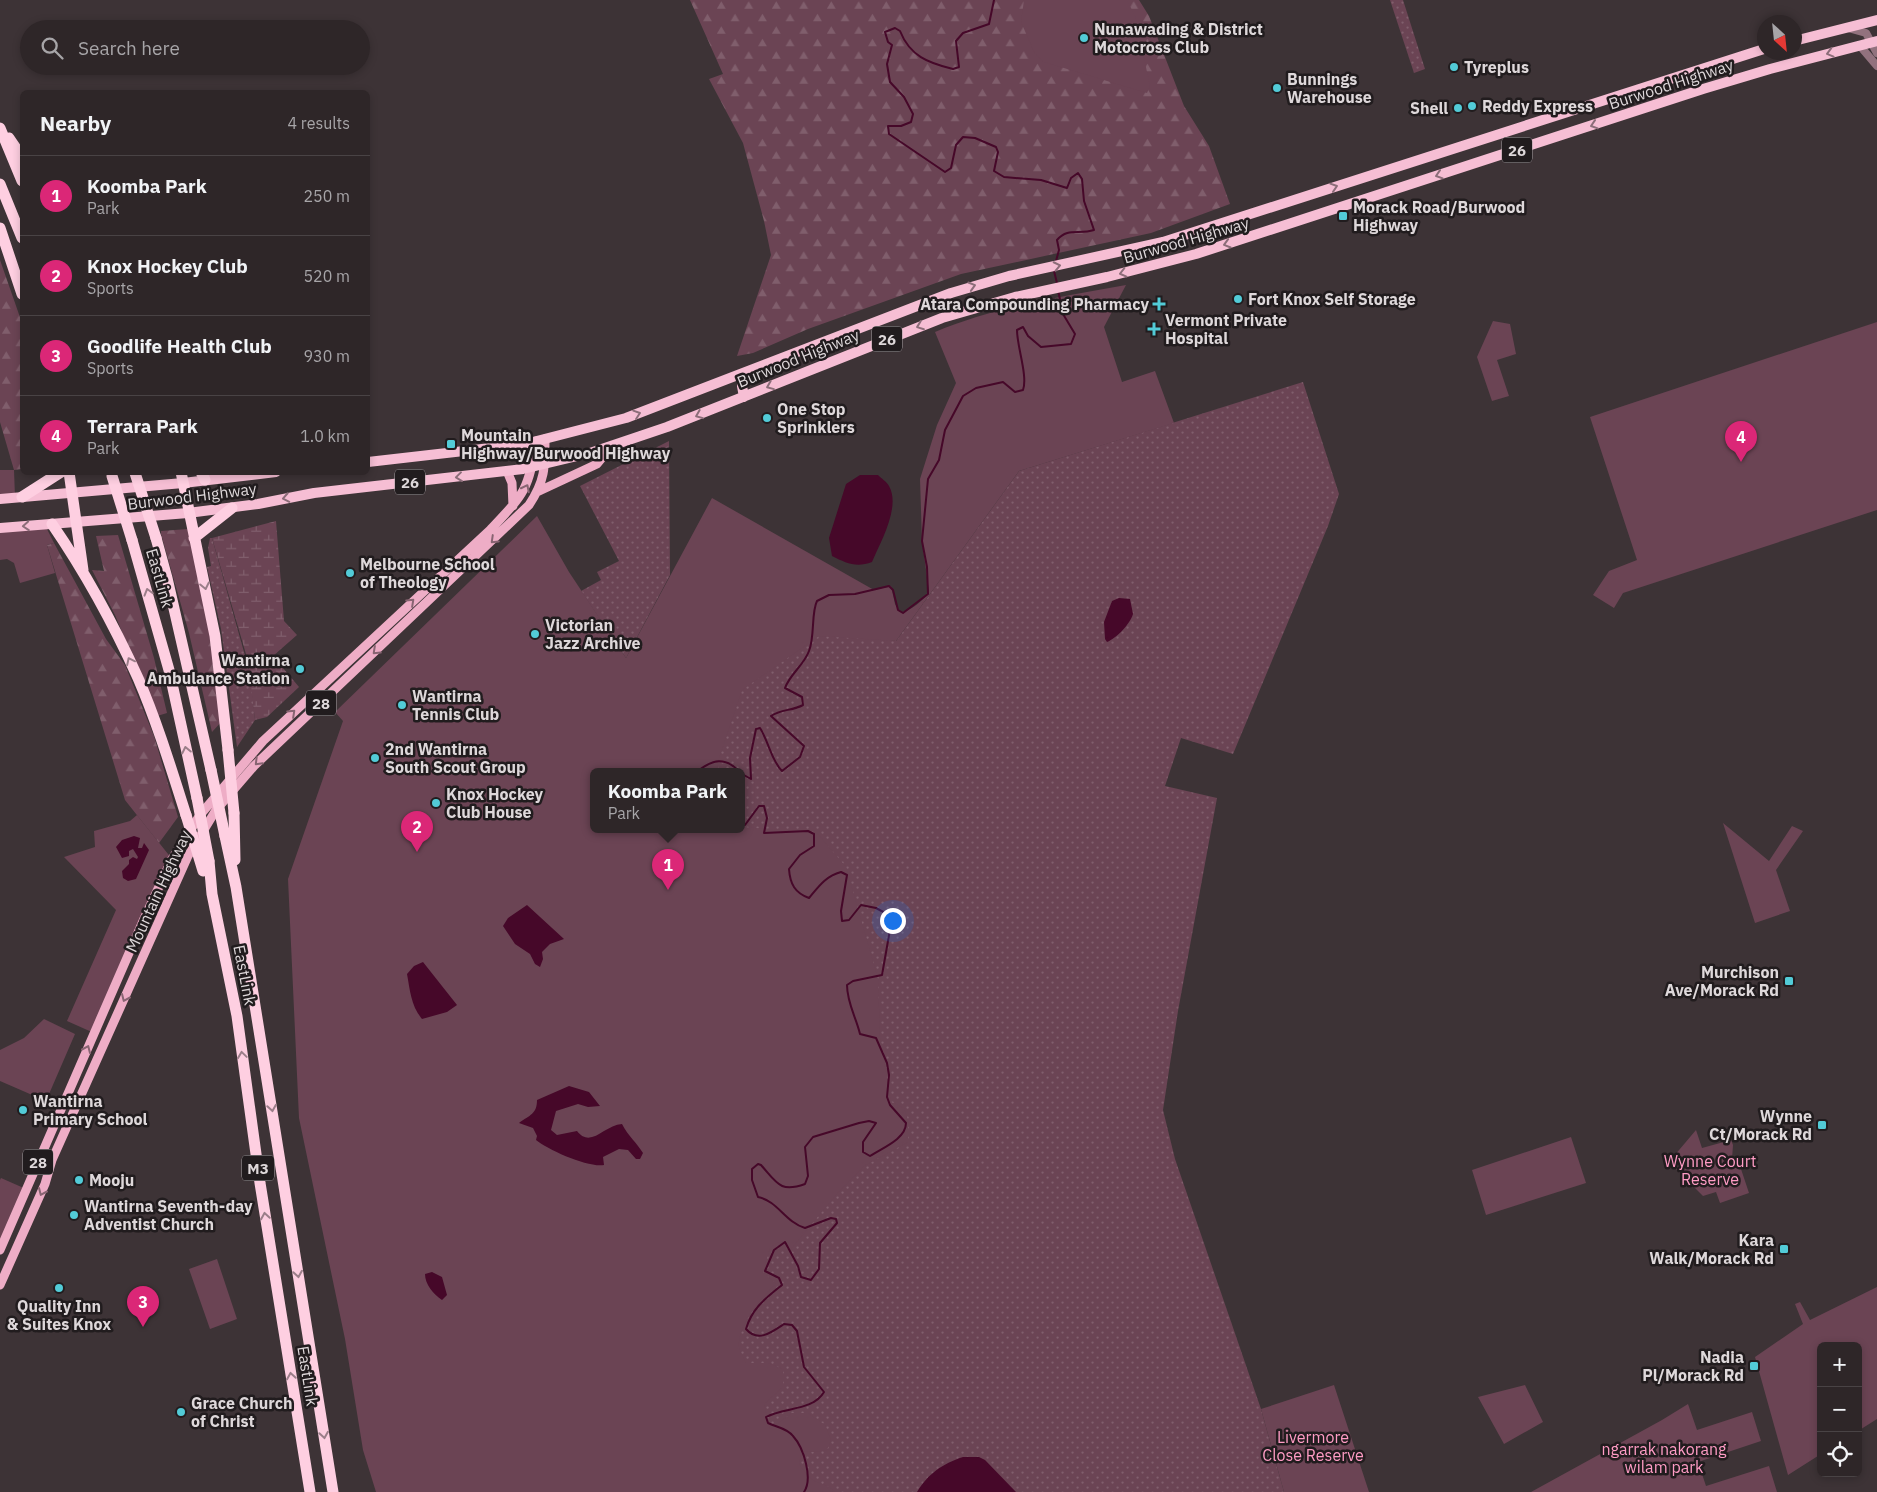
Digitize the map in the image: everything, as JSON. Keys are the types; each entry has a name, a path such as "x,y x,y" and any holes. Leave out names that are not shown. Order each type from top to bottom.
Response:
{"highway":[{"path":"1802,40 1877,20"},
{"name":"Burwood Highway","path":"0,528 77,523 232,508 314,493 507,472 545,465 611,447 744,397 923,324 990,303 1169,262 1703,89 1875,42"},
{"name":"Burwood Highway","path":"370,462 494,449 541,440 626,418 930,300 981,283 1137,248 1212,227 1757,51"},
{"path":"0,124 20,154"},
{"path":"0,128 20,176"},
{"path":"0,184 20,233"},
{"path":"0,228 20,288"},
{"path":"744,397 742,386 746,372"},
{"path":"22,497 56,475"},
{"path":"69,475 84,574"},
{"name":"EastLink","path":"111,475 169,670 197,798 206,866 237,1016 260,1183 310,1492"},
{"name":"EastLink","path":"136,475 167,578 236,887 333,1492"},
{"name":"Burwood Highway","path":"0,499 221,475"},
{"path":"182,478 215,636 234,813 236,887"},
{"path":"194,538 232,508"},
{"path":"52,524 84,574 138,678 206,866"}],"main road":[{"name":"Mountain Highway","path":"0,1285 48,1176 52,1160 152,931 196,841 230,792 267,753 520,515 538,492 545,465 541,440"},
{"name":"Mountain Highway","path":"0,1250 143,921 172,859 219,790 285,719 513,506 526,488 541,440"},
{"path":"538,492 597,464 611,447"},
{"path":"507,472 512,483 513,506"},
{"path":"429,585 437,594"},
{"path":"143,921 152,931"},
{"path":"98,1026 110,1030"},
{"path":"9,1229 22,1235"}],"street":[{"path":"1848,28 1866,32 1875,42 1877,54"},
{"path":"1860,46 1877,66"}],"green space":[{"path":"690,0 1139,0 1149,16 1184,106 1209,146 1230,204 1151,233 961,274 808,329 753,353 737,356 771,255 743,143 709,79 723,74"},
{"name":"Nunawading & District Motocross Club","path":"1024,0 1127,0 1135,16 1150,86 1147,93 1044,62 1035,54 1021,22"},
{"path":"1390,0 1403,0 1425,69 1414,73"},
{"path":"0,260 20,317 20,469 14,470 0,422"},
{"path":"1126,285 1104,327 1122,382 1155,371 1174,423 1019,471 896,641 819,636 742,690 717,764 719,768 590,768 590,833 745,833 745,827 817,833 846,867 878,979 880,1038 891,1102 904,1108 908,1120 908,1142 864,1166 835,1196 790,1250 778,1242 770,1248 763,1272 776,1284 751,1313 739,1340 740,1352 746,1363 768,1363 783,1369 783,1387 764,1404 770,1429 792,1413 808,1413 825,1425 831,1440 827,1450 802,1451 799,1464 812,1479 835,1492 376,1492 363,1450 345,1339 299,1118 288,879 343,721 335,712 537,516 569,572 626,658 712,498 874,590 891,586 895,604 900,612 912,608 929,591 922,541 920,479 937,425 956,383 935,332 982,315 1053,298"},
{"path":"1493,321 1510,324 1516,354 1497,360 1509,396 1492,401 1477,357"},
{"path":"1877,322 1877,510 1623,593 1614,608 1593,595 1609,571 1637,560 1590,417"},
{"path":"1303,382 1339,494 1328,526 1233,754 1181,738 1165,786 1217,798 1178,1011 1163,1110 1175,1159 1261,1409 1284,1492 787,1492 734,1350 741,833 745,833 745,768 713,768 732,688 816,627 896,641 1019,471"},
{"path":"669,441 670,575 626,658 581,591 601,580 597,572 619,561 580,486"},
{"path":"0,470 14,470 15,497 0,499"},
{"path":"276,521 284,621 297,635 273,656 299,687 267,717 255,720 248,661 212,538"},
{"path":"45,525 54,543 47,545 55,573 20,583 14,563 7,559 0,560 0,528"},
{"path":"188,529 211,630 223,720 212,732 189,633 161,534 161,531"},
{"path":"118,535 154,658 167,713 157,716 115,615 92,570 104,571 96,536"},
{"path":"210,538 212,538 251,677 255,720 237,747 221,629 207,567 211,566 208,548"},
{"path":"54,543 106,639 125,665 154,736 178,817 159,843 125,800 47,545"},
{"path":"137,815 172,859 94,1033 67,1021 116,910 64,857 95,847 94,831 130,821"},
{"path":"1723,823 1769,861 1792,826 1803,831 1776,870 1790,911 1755,923"},
{"path":"44,1019 75,1034 46,1101 0,1081 0,1050 24,1038"},
{"name":"Wynne Court Reserve","path":"1696,1130 1702,1148 1731,1140 1733,1145 1732,1159 1740,1166 1749,1193 1720,1203 1716,1192 1703,1196 1676,1169 1677,1161 1674,1156"},
{"path":"1571,1137 1586,1183 1486,1215 1472,1170"},
{"path":"1,1178 26,1189 0,1250 0,1180"},
{"path":"217,1259 237,1319 210,1329 189,1269"},
{"path":"1877,1287 1877,1419 1862,1428 1862,1342 1817,1342 1817,1457 1788,1475 1755,1357 1803,1324 1795,1304 1800,1302 1810,1320"},
{"name":"Livermore Close Reserve","path":"1334,1385 1369,1492 1284,1492 1261,1409"},
{"path":"1525,1385 1543,1422 1504,1444 1478,1397"},
{"name":"ngarrak nakorang wilam park","path":"1688,1404 1697,1430 1752,1412 1761,1441 1698,1462 1706,1486 1769,1466 1777,1492 1531,1492 1662,1420"}],"shaded area":[{"path":"860,475 878,475 884,480 889,486 893,504 888,525 872,562 856,565 832,556 829,538 846,484"},
{"path":"1119,598 1130,599 1133,614 1123,630 1107,642 1105,639 1104,622 1112,601"},
{"path":"134,836 140,838 138,848 142,848 144,843 149,850 136,879 128,881 123,878 122,871 129,864 129,860 133,857 137,859 138,857 133,849 129,851 129,856 122,858 116,847 122,840"},
{"path":"527,905 564,939 550,944 542,952 543,959 540,967 535,964 530,954 515,944 503,926 508,918"},
{"path":"423,962 457,1005 447,1012 422,1019 413,1003 407,974 414,966"},
{"path":"569,1086 589,1092 600,1106 588,1107 578,1104 556,1111 551,1130 557,1135 577,1131 587,1138 593,1137 615,1125 622,1124 643,1153 640,1159 636,1159 628,1150 619,1149 603,1157 604,1165 589,1164 559,1153 542,1144 536,1140 537,1136 533,1128 519,1123 534,1111 537,1100"},
{"path":"432,1272 442,1277 447,1295 442,1300 433,1292 426,1281 425,1274"},
{"path":"963,1457 979,1457 985,1460 1016,1492 917,1492 937,1470"}],"waterway":[{"path":"994,0 989,24 963,33 956,41 959,67 953,69 921,57 909,47 900,31 895,28 885,32 888,42 892,45 887,64 890,82 904,97 913,114 911,122 901,126 888,126 889,134 945,172 951,168 956,145 963,137 975,138 996,147 998,152 994,171 1004,177 1041,180 1067,188 1071,178 1078,173 1082,179 1084,201 1094,230 1070,232 1061,236 1057,240 1059,250 1056,261"},
{"path":"1054,271 1057,283"},
{"path":"745,776 751,779 750,758 756,729 760,728 775,762 782,771 800,757 804,746 771,716 803,705 802,697 785,688 809,651 817,601 829,595 855,594 889,586 893,590 898,610 903,613 928,594 927,567 922,541 928,479 939,460 945,430 963,396 976,388 1003,382 1015,392 1023,390 1024,377 1017,330 1023,327 1028,336 1041,347 1071,344 1075,334 1063,314 1058,290"},
{"path":"703,768 719,761 729,763 736,768"},
{"path":"745,825 759,806 764,806 767,818 764,833 808,831 814,834 814,846 800,855 789,869 792,883 797,891 809,898 827,879 841,872 847,875 841,911 842,921 849,920 861,905 876,908 887,914 891,924 882,975 853,981 847,985 847,992 860,1034 876,1038 887,1063 889,1075 887,1097 890,1105 906,1123 905,1129 892,1143 870,1156 863,1152 863,1142 876,1123 869,1121 859,1123 813,1137 805,1147 808,1176 805,1184 797,1187 784,1187 780,1185 761,1165 758,1164 752,1169 752,1180 758,1197 771,1203 798,1225 805,1228 831,1218 836,1219 837,1223 820,1243 819,1269 811,1280 801,1277 798,1266 785,1242 774,1250 765,1271 779,1278 782,1285 756,1309 746,1329 760,1336 770,1333 784,1324 792,1325 797,1331 804,1367 824,1392 813,1403 766,1417 768,1423 791,1433 801,1448 808,1479 804,1492"}],"place":[{"name":"Nunawading & District Motocross Club","path":"1084,38"},
{"name":"Tyreplus","path":"1454,67"},
{"name":"Bunnings Warehouse","path":"1277,88"},
{"name":"Reddy Express","path":"1472,106"},
{"name":"Shell","path":"1458,108"},
{"name":"Morack Road/Burwood Highway","path":"1343,216"},
{"name":"Fort Knox Self Storage","path":"1238,299"},
{"name":"Atara Compounding Pharmacy","path":"1159,304"},
{"name":"Vermont Private Hospital","path":"1154,329"},
{"name":"One Stop Sprinklers","path":"767,418"},
{"name":"Mountain Highway/Burwood Highway","path":"451,444"},
{"name":"Terrara Park","path":"1741,462"},
{"name":"Melbourne School of Theology","path":"350,573"},
{"name":"Victorian Jazz Archive","path":"535,634"},
{"name":"Wantirna Ambulance Station","path":"300,669"},
{"name":"Wantirna Tennis Club","path":"402,705"},
{"name":"2nd Wantirna South Scout Group","path":"375,758"},
{"name":"Knox Hockey Club House","path":"436,803"},
{"name":"Knox Hockey Club","path":"417,852"},
{"name":"Koomba Park","path":"668,890"},
{"name":"Murchison Ave/Morack Rd","path":"1789,981"},
{"name":"Wantirna Primary School","path":"23,1110"},
{"name":"Wynne Ct/Morack Rd","path":"1822,1125"},
{"name":"Mooju","path":"79,1180"},
{"name":"Wantirna Seventh-day Adventist Church","path":"74,1215"},
{"name":"Kara Walk/Morack Rd","path":"1784,1249"},
{"name":"Quality Inn & Suites Knox","path":"59,1288"},
{"name":"Goodlife Health Club","path":"143,1327"},
{"name":"Nadia Pl/Morack Rd","path":"1754,1366"},
{"name":"Grace Church of Christ","path":"181,1412"}]}
